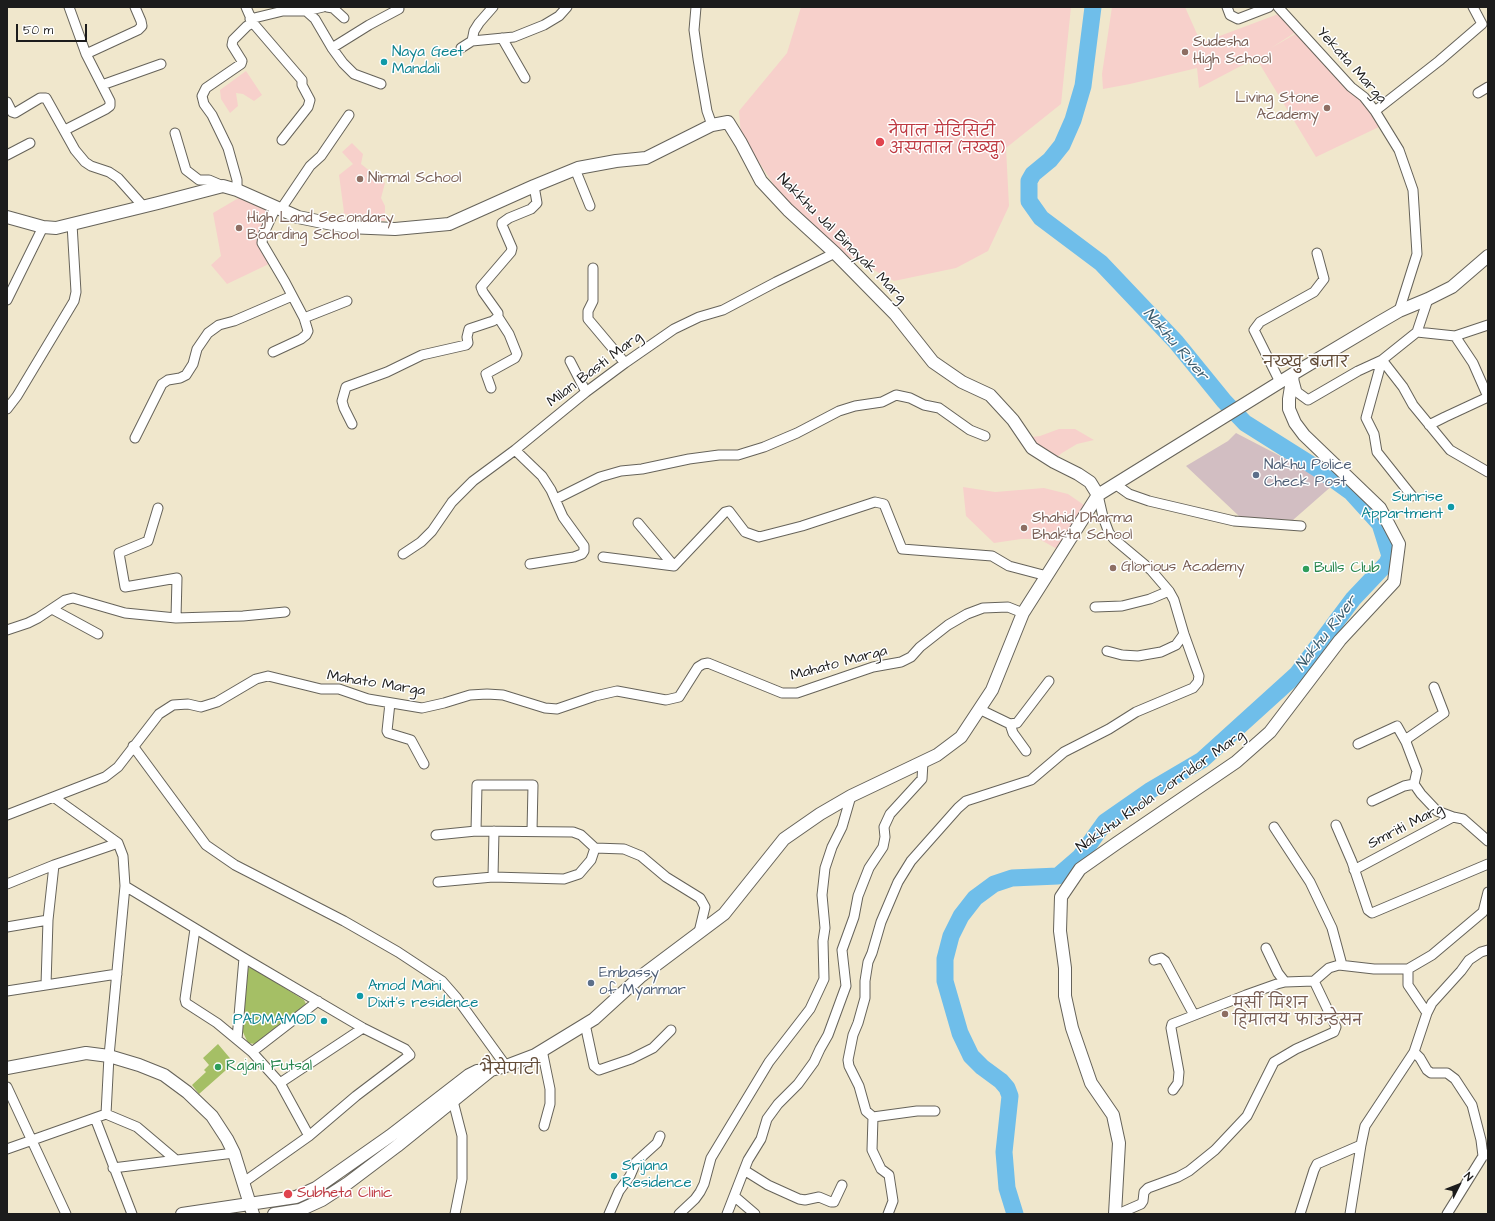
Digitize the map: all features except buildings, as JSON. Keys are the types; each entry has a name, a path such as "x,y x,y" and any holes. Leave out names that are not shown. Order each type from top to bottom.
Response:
{"street":[{"path":"65,130 110,106 110,101 86,54 69,7"},
{"path":"86,54 138,30 142,26 135,7"},
{"path":"246,7 252,21 302,80 302,85 310,100 308,107 282,140"},
{"path":"237,190 237,180 228,148 212,115 204,104 202,96 206,88 241,64 242,61 232,45 233,40 252,21 283,10 306,11 323,7"},
{"path":"327,7 333,8 344,18"},
{"path":"472,41 474,31 478,23 493,7"},
{"path":"461,48 472,41 514,37 544,25 559,16 567,7"},
{"path":"696,7 694,30 707,111 712,125"},
{"path":"1227,7 1230,15 1238,19 1270,7"},
{"name":"Yekata Marga","path":"1278,7 1343,78 1364,97 1375,111 1399,150 1413,190 1417,254 1399,311"},
{"path":"1375,111 1439,61 1485,22 1473,7"},
{"path":"332,48 400,8"},
{"path":"306,11 315,19 332,48 343,63 354,74 381,84"},
{"path":"502,38 524,78"},
{"path":"102,85 161,64"},
{"path":"1478,94 1488,87"},
{"path":"7,102 12,112 15,113 40,98 46,98 75,150 84,162 91,166 110,172 118,178 143,206"},
{"path":"274,352 301,339 308,331 304,318 262,243 263,235 278,208 310,166 321,156 349,115"},
{"name":"Nakkhu Jal Binayak Marg","path":"7,216 43,227 56,228 223,186 237,190 298,217 347,227 395,229 449,224 575,169 616,161 646,158 712,125 728,122 761,181 788,210 835,253 895,314 934,362 962,382 990,395 1013,420 1032,448 1090,482 1098,495"},
{"path":"175,133 186,170 199,180 208,180 223,186"},
{"path":"7,155 30,143"},
{"path":"575,169 590,206"},
{"path":"491,388 486,374 515,358 518,354 498,317 498,313 481,287 511,252 512,248 502,223 509,218 531,209 537,203 534,186"},
{"path":"7,409 17,396 74,301 76,292 72,224"},
{"path":"7,300 43,227"},
{"name":"Milan Basti Marg","path":"403,554 421,542 432,531 452,502 468,486 586,392 625,363 674,329 699,317 723,310 835,253"},
{"path":"1280,382 1254,330 1260,322 1314,292 1324,279 1317,253"},
{"path":"274,1214 300,1210 322,1200 348,1183 469,1074 477,1071 491,1070 506,1066 535,1054 594,1019 640,977 724,914 784,839 820,814 850,796 937,755 961,737 992,690 1023,613 1098,495 1293,374 1399,311 1452,287 1488,256"},
{"path":"593,268 593,301 588,311 588,319 625,363"},
{"path":"135,438 162,384 168,380 180,378 186,375 193,364 197,349 208,333 219,325 234,322 292,296"},
{"path":"1293,374 1298,392 1308,400 1358,371 1382,360 1417,332 1428,299"},
{"path":"304,318 347,301"},
{"path":"352,424 344,408 342,400 346,387 387,372 422,355 466,345 468,343 467,337 469,329 493,321 498,317"},
{"path":"1417,332 1455,336 1488,325"},
{"path":"1429,425 1445,416 1488,397 1473,363 1455,336"},
{"path":"1382,360 1403,387 1413,405 1450,450 1488,472"},
{"path":"1382,360 1366,418 1374,434 1376,452 1412,496"},
{"path":"570,361 586,392"},
{"name":"Nakkhu Khola Corridor Marg","path":"1117,1214 1119,1143 1113,1115 1091,1083 1072,1028 1065,996 1065,968 1060,931 1061,897 1080,869 1236,762 1270,732 1340,640 1394,582 1399,544 1380,508 1304,435 1295,423 1289,408 1293,374"},
{"path":"556,499 600,477 620,471 642,469 719,454 738,455 764,447 797,433 839,411 855,406 882,402 896,395 910,398 924,405 939,408 970,430 985,436"},
{"path":"515,450 542,476 556,499 563,517 584,546 584,551 582,554 574,557 530,564"},
{"path":"1115,484 1129,494 1150,501 1234,521 1301,526"},
{"path":"935,1111 917,1111 873,1117 866,1111 859,1086 849,1066 848,1060 853,1035 865,998 865,981 868,962 881,922 898,882 911,861 966,801 1030,780 1064,752 1109,729 1136,712 1193,688 1198,682 1199,676 1174,600 1169,591 1151,570 1114,539 1109,532 1103,517 1098,495"},
{"path":"674,566 725,512 728,511 745,532 759,537 802,526 875,502 884,504 902,549 992,556 1009,566 1047,576"},
{"path":"158,508 148,541 119,553 125,587 177,578 176,618"},
{"path":"638,523 674,566"},
{"path":"603,557 674,566"},
{"path":"1095,607 1122,606 1150,599 1169,591"},
{"path":"7,630 28,623 65,600 73,598 125,613 176,618 243,616 285,612"},
{"name":"Mahato Marga","path":"7,815 105,778 118,767 159,714 173,705 188,704 201,708 217,702 256,679 268,676 321,689 338,689 368,699 422,708 470,695 487,694 503,695 545,708 557,709 595,696 617,692 666,700 679,697 698,667 708,663 782,693 797,693 873,667 901,662 911,657 948,625 966,614 984,608 1008,607 1023,613"},
{"path":"52,609 98,634"},
{"path":"1107,651 1122,655 1138,656 1161,652 1176,645 1184,634"},
{"path":"979,709 1010,724 1017,723 1048,681"},
{"path":"1406,742 1408,738 1444,713 1434,687"},
{"path":"390,703 388,733 412,740 424,764"},
{"path":"1010,724 1013,733 1026,751"},
{"path":"1358,744 1397,726 1406,742 1417,771 1414,784 1437,811 1453,817"},
{"path":"134,746 206,845 235,865 398,952 442,981 456,996 506,1066"},
{"path":"727,1214 748,1160 761,1139 767,1119 778,1104 798,1084 814,1062 828,1035 846,986 842,950 854,917 858,896 869,868 884,847 884,827 890,814 922,779 923,762"},
{"path":"1372,801 1404,786 1414,784"},
{"path":"476,831 477,785 533,786 532,831"},
{"path":"679,1214 695,1199 700,1192 704,1184 711,1158 769,1062 810,1009 824,979 823,941 825,928 822,895 825,868 832,847 842,827 850,796"},
{"path":"55,798 118,843 123,856 125,886 109,1056 106,1114"},
{"name":"Smriti Marg","path":"1354,870 1453,817 1463,819 1488,841"},
{"path":"1336,825 1368,910 1372,913 1488,864"},
{"path":"1274,827 1310,882 1332,928 1342,965"},
{"path":"436,835 476,831 573,832 581,835 595,848 624,849 641,856 666,877 700,898 706,907 699,932"},
{"path":"493,877 494,831"},
{"path":"7,884 54,865 118,843"},
{"path":"438,882 493,877 564,879 579,874 591,860 595,848"},
{"path":"46,985 48,920 54,865"},
{"path":"125,886 363,1028 405,1049 410,1055 356,1096 309,1136 244,1182"},
{"path":"1173,1090 1178,1083 1179,1072 1171,1028 1172,1024 1246,995 1285,982 1314,981 1329,968 1342,965 1374,969 1408,969 1432,956 1483,912 1488,892"},
{"path":"7,927 48,920"},
{"path":"195,929 185,999 186,1004 217,1023 252,1052 280,1083 309,1136"},
{"path":"1266,948 1278,973 1285,982"},
{"path":"1350,1214 1365,1126 1414,1052 1427,1013 1432,1003 1469,960 1481,952 1488,950"},
{"path":"237,1039 244,958"},
{"path":"1154,960 1161,958 1165,961 1194,1015"},
{"path":"1408,969 1408,985 1427,1013"},
{"path":"7,991 117,974"},
{"path":"1117,1214 1141,1204 1143,1201 1144,1192 1148,1188 1178,1177 1215,1150 1247,1116 1274,1062 1296,1049 1334,1032 1336,1027 1314,981"},
{"path":"252,1052 318,1001"},
{"path":"585,1024 594,1066 599,1070 631,1059 653,1048 671,1030"},
{"path":"280,1083 363,1028"},
{"path":"542,1050 550,1089 550,1104 544,1126"},
{"path":"1414,1052 1431,1074 1447,1073 1455,1079 1472,1105 1486,1155 1447,1214"},
{"path":"7,1068 86,1053 109,1056 139,1065 164,1075 187,1092 212,1116 234,1153 252,1209"},
{"path":"182,1214 252,1209 296,1197 316,1188 394,1141 453,1100 491,1070"},
{"path":"7,1087 66,1214"},
{"path":"453,1100 462,1136 462,1179 455,1214"},
{"path":"7,1149 106,1114 136,1127 176,1160"},
{"path":"873,1117 872,1150 881,1169 889,1175 892,1189 893,1201 888,1214"},
{"path":"95,1118 132,1214"},
{"path":"609,1214 619,1192 630,1176 636,1162 657,1144 660,1136"},
{"path":"1300,1214 1317,1164 1361,1145"},
{"path":"113,1168 234,1153"},
{"path":"744,1170 768,1185 799,1199 805,1200 819,1198 834,1202 842,1185"},
{"path":"734,1196 755,1214"}],"shaded area":[{"name":"नेपाल मेडिसिटी अस्पताल (नख्खु)","path":"801,7 1071,7 1061,104 1006,148 1009,206 988,251 956,268 894,281 835,249 805,221 776,188 741,135 739,111 787,53"},
{"path":"1112,7 1185,7 1201,43 1281,13 1296,32 1271,48 1297,33 1353,91 1383,125 1316,157 1256,58 1199,88 1197,68 1103,89 1102,74"},
{"path":"246,71 262,95 254,101 243,94 236,93 238,106 230,113 221,99 220,90"},
{"name":"Nirmal School","path":"352,143 363,154 361,164 385,183 381,198 385,206 385,221 362,220 343,213 339,175 353,164 342,152"},
{"name":"High Land Secondary Boarding School","path":"242,196 268,210 259,243 273,262 227,284 211,265 221,256 213,213"},
{"path":"1059,429 1075,429 1094,440 1077,444 1056,458 1040,448 1032,437 1040,436"},
{"name":"Nakhu Police Check Post","path":"1236,433 1334,484 1293,520 1240,517 1186,466 1228,441"},
{"name":"Shahid Dharma Bhakta School","path":"963,487 995,492 1044,488 1068,494 1084,505 1059,550 1039,539 1021,539 994,543 966,516"}],"green space":[{"path":"251,967 304,1000 306,1004 255,1044 248,1043 242,1030 247,969"},
{"name":"Rajani Futsal","path":"218,1044 234,1063 199,1094 192,1085 206,1072 204,1070 209,1065 203,1058"}],"waterway":[{"name":"Nakhu River","path":"1015,1214 1007,1188 1004,1152 1010,1096 1007,1088 1001,1081 982,1067 971,1056 960,1033 945,981 945,959 951,936 961,916 975,898 994,884 1012,878 1058,876 1080,857 1105,822 1151,790 1202,760 1297,674 1353,599 1387,563 1390,556 1380,524 1351,492 1326,474 1245,423 1224,401 1176,342 1101,263 1041,218 1029,201 1029,181 1033,174 1050,160 1062,145 1073,120 1083,86 1093,7"}],"place":[{"name":"Sudesha High School","path":"1185,52"},
{"name":"Naya Geet Mandali","path":"384,62"},
{"name":"Living Stone Academy","path":"1327,108"},
{"name":"नेपाल मेडिसिटी अस्पताल (नख्खु)","path":"880,142"},
{"name":"Nirmal School","path":"360,179"},
{"name":"High Land Secondary Boarding School","path":"239,228"},
{"name":"Nakhu Police Check Post","path":"1256,475"},
{"name":"Sunrise Appartment","path":"1451,507"},
{"name":"Shahid Dharma Bhakta School","path":"1024,528"},
{"name":"Glorious Academy","path":"1113,568"},
{"name":"Bulls Club","path":"1306,569"},
{"name":"Embassy of Myanmar","path":"591,983"},
{"name":"Amod Mani Dixit's residence","path":"360,996"},
{"name":"मर्सी मिशन हिमालय फाउन्डेसन","path":"1225,1014"},
{"name":"PADMAMOD","path":"324,1021"},
{"name":"Rajani Futsal","path":"218,1067"},
{"name":"Srijana Residence","path":"614,1176"},
{"name":"Subheta Clinic","path":"288,1194"}],"district":[{"name":"नख्खु बजार","path":"1306,364"},
{"name":"भैसेपाटी","path":"510,1071"}]}
